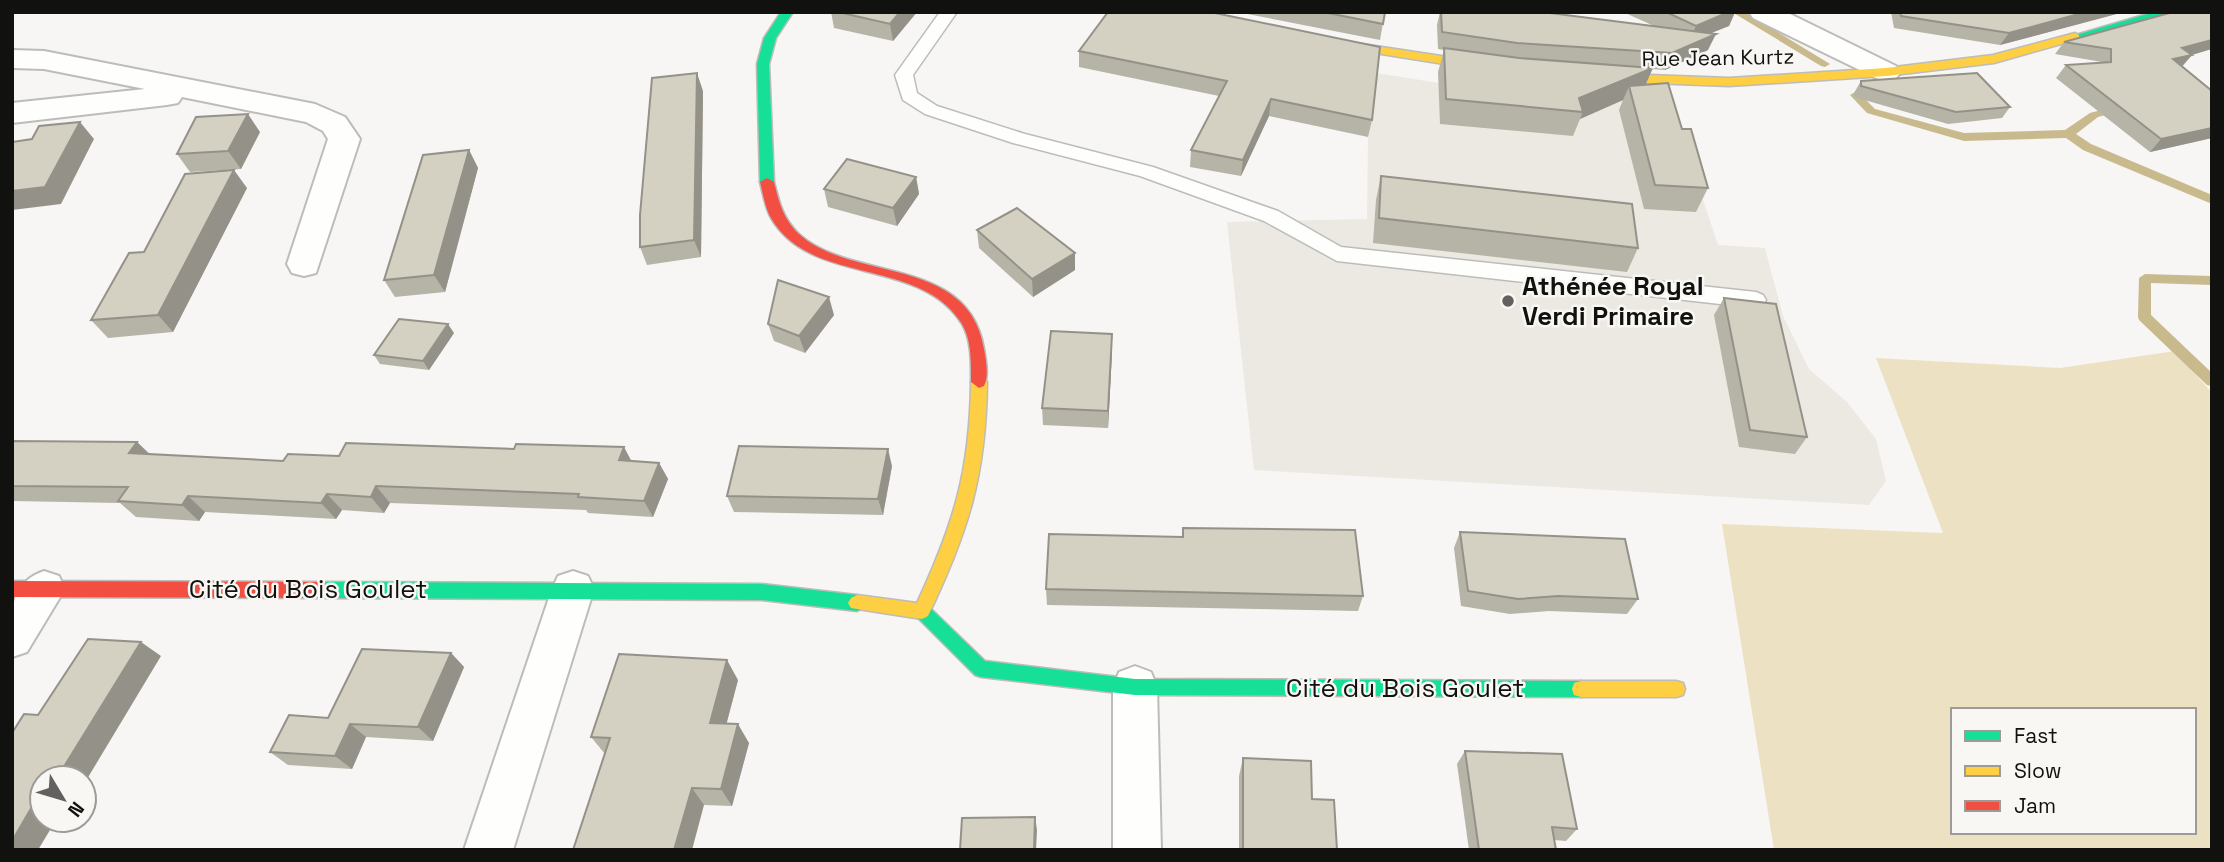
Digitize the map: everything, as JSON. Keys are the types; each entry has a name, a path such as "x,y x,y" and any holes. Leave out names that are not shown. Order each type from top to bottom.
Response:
{"street":[{"path":"787,12 772,30 761,60 771,209 789,237 826,255 938,291 967,319 980,356 980,396 963,514 922,611"},
{"path":"1763,12 1886,72"},
{"name":"Rue Jean Kurtz","path":"1580,76 1647,81 1729,82 1886,72 1994,59 2168,12"},
{"path":"1315,40 1512,71"},
{"path":"12,59 44,60 315,114 334,124 344,139 304,264"},
{"path":"12,113 204,93"},
{"name":"Cité du Bois Goulet","path":"12,638 28,589 573,589 761,592 922,611 981,669 1135,687 1676,689"},
{"path":"488,850 573,589"},
{"path":"1135,687 1136,850"}],"lane":[{"path":"949,12 904,75 909,96 930,110 1020,139 1146,171 1271,216 1337,254 1756,300"}],"shaded area":[{"name":"Athénée Royal Verdi Primaire","path":"1376,73 1439,83 1614,99 1670,101 1718,245 1765,248 1783,316 1809,369 1847,402 1876,439 1886,481 1869,505 1254,470 1227,222 1367,219 1368,137"},
{"path":"2175,351 2212,393 2212,850 1774,850 1722,524 1943,533 1876,358 2060,368"}],"building":[{"path":"838,12 900,12 890,24"},
{"path":"1108,12 1210,12 1380,47 1372,120 1271,99 1243,160 1191,150 1227,81 1079,51"},
{"path":"1323,12 1385,12 1383,24"},
{"path":"1441,12 1542,12 1716,34 1672,53 1517,43 1442,32"},
{"path":"1666,12 1729,12 1696,26"},
{"path":"1900,12 2086,12 2009,33 1901,16"},
{"path":"2173,12 2212,12 2212,40 2182,48 2192,55 2173,59 2212,91 2212,128 2161,139 2066,65 2111,62 2111,49 2064,42"},
{"path":"1444,48 1519,58 1653,68 1579,98 1583,112 1446,99"},
{"path":"697,73 694,240 640,247 640,215 652,78"},
{"path":"1977,73 2010,107 1956,112 1861,86 1861,81"},
{"path":"1668,83 1682,129 1691,129 1708,188 1655,185 1629,86"},
{"path":"248,114 228,151 177,154 196,117"},
{"path":"80,122 45,187 12,191 12,142 32,139 39,126"},
{"path":"469,150 434,275 384,280 423,155"},
{"path":"847,159 916,177 893,208 824,189"},
{"path":"234,170 158,315 91,320 129,253 144,252 185,174"},
{"path":"1381,176 1632,204 1638,248 1379,218"},
{"path":"1017,208 1075,253 1032,279 977,230"},
{"path":"778,280 829,297 799,336 768,324"},
{"path":"1724,298 1776,304 1807,437 1750,430"},
{"path":"399,319 448,324 423,361 374,355"},
{"path":"1051,331 1112,334 1108,411 1042,408"},
{"path":"12,441 137,442 129,453 283,461 288,454 339,456 346,443 514,449 516,444 624,447 619,460 659,463 644,501 578,497 579,494 376,486 371,497 327,494 321,503 188,496 182,505 118,501 128,487 12,486"},
{"path":"739,446 888,449 878,499 727,496"},
{"path":"1183,528 1355,530 1363,596 1046,589 1049,534 1183,537"},
{"path":"1460,532 1625,539 1638,599 1558,596 1518,599 1468,591"},
{"path":"88,639 141,642 66,764 28,764 28,814 12,841 12,733 24,714 38,715"},
{"path":"362,649 451,653 418,727 350,724 335,756 270,752 289,715 328,718"},
{"path":"619,654 727,660 710,723 738,724 721,789 692,788 674,850 573,850 610,738 591,737"},
{"path":"1465,751 1562,754 1577,829 1552,827 1556,850 1479,850"},
{"path":"1243,758 1311,761 1312,799 1334,800 1337,850 1243,850"},
{"path":"1035,817 1034,850 960,850 962,818"}],"waterway":[{"path":"1737,12 1825,64"},
{"path":"1855,95 1871,111 1964,137 2068,134"},
{"path":"2068,134 2094,115 2120,108"},
{"path":"2068,134 2087,147 2212,200"},
{"path":"2212,281 2145,278 2144,317 2212,381"}],"traffic: fast":[{"path":"767,182 763,64 770,38 787,12"},
{"path":"2075,37 2168,12"},
{"path":"320,590 761,592 857,603"},
{"path":"922,611 981,669 1135,687 1581,689"}],"traffic: slow":[{"path":"1596,77 1729,82 1886,72 1994,59 2075,37"},
{"path":"1329,43 1494,68"},
{"path":"857,603 922,611 951,546 971,480 978,421 979,382"},
{"path":"1581,689 1676,689"}],"traffic: jam":[{"path":"767,182 776,216 795,238 821,253 916,282 944,297 970,326 977,350 979,382"},
{"path":"12,589 320,590"}],"place":[{"name":"Athénée Royal Verdi Primaire","path":"1508,301"}]}
